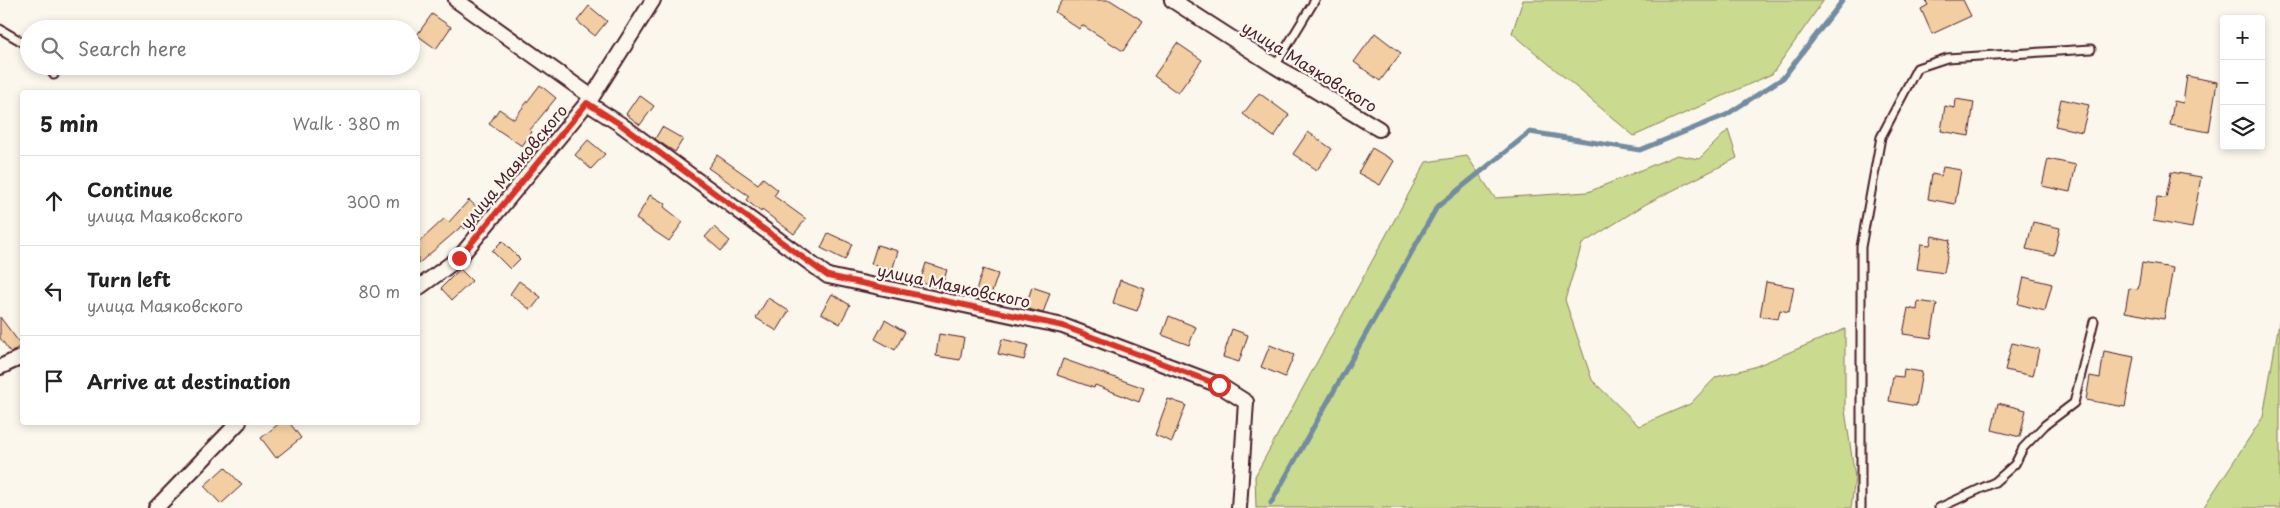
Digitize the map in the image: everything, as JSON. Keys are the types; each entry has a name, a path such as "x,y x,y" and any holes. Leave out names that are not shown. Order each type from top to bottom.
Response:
{"street":[{"name":"улица Маяковского","path":"456,0 620,124 828,276 1063,326 1219,385 1246,402 1239,508"},
{"name":"улица Маяковского","path":"420,287 459,258 590,100 654,0"},
{"name":"улица Маяковского","path":"1172,0 1275,66 1379,129"},
{"path":"0,367 20,358"},
{"path":"156,508 236,425"}],"lane":[{"path":"1275,66 1315,0"},
{"path":"0,29 20,41"},
{"path":"1861,508 1861,247 1882,137 1916,68 1947,58 2091,50"},
{"path":"1938,508 1995,482 2015,464 2022,448 2045,425 2074,403 2094,321"}],"green space":[{"path":"1523,0 1824,0 1772,74 1634,136 1512,33"},
{"path":"1728,130 1737,158 1646,204 1582,244 1565,300 1592,380 1639,426 1690,404 1716,377 1754,367 1845,329 1845,410 1855,478 1851,508 1256,508 1255,476 1426,162 1467,156 1495,198 1588,192 1677,155 1699,159"},
{"path":"2280,317 2280,508 2203,508 2263,417"}],"building":[{"path":"1063,0 1110,0 1143,21 1123,51 1082,25 1079,29 1055,12"},
{"path":"1925,0 1963,0 1971,16 1932,34 1921,9 1928,5"},
{"path":"589,6 607,21 595,36 577,21"},
{"path":"432,14 451,27 436,49 420,37 420,31"},
{"path":"1375,33 1401,53 1380,81 1354,62"},
{"path":"1177,43 1202,60 1178,93 1154,76"},
{"path":"2187,76 2217,82 2209,132 2170,125 2174,101 2183,103"},
{"path":"540,85 556,98 530,130 532,132 522,146 489,124 499,109 514,119"},
{"path":"1259,93 1289,115 1274,137 1243,114"},
{"path":"639,95 654,106 640,125 626,114"},
{"path":"1956,99 1974,102 1969,136 1941,131 1945,106 1955,108"},
{"path":"2061,99 2089,105 2082,132 2055,126"},
{"path":"662,127 683,139 675,152 655,139"},
{"path":"1308,132 1332,149 1317,170 1293,154"},
{"path":"588,140 605,154 591,169 575,155"},
{"path":"1372,148 1394,161 1380,185 1358,173"},
{"path":"717,155 758,184 763,178 778,190 774,196 806,219 794,234 746,200 749,196 708,168"},
{"path":"2048,159 2076,165 2070,192 2042,186"},
{"path":"1943,167 1961,170 1955,204 1928,199 1932,174 1941,176"},
{"path":"2171,172 2201,177 2192,228 2153,221 2157,197 2166,198"},
{"path":"650,195 666,204 664,207 683,222 669,241 636,219"},
{"path":"469,200 481,211 465,229 462,226 420,262 420,241 445,218 449,222"},
{"path":"2033,222 2060,228 2054,255 2026,249"},
{"path":"714,227 730,241 721,251 705,237"},
{"path":"828,233 852,244 845,260 821,248"},
{"path":"1932,236 1950,240 1944,273 1917,269 1921,244 1930,245"},
{"path":"502,241 520,259 510,269 492,251"},
{"path":"877,245 898,251 892,271 871,264"},
{"path":"926,263 947,270 941,289 920,282"},
{"path":"2142,263 2173,268 2164,319 2125,312 2129,288 2138,289"},
{"path":"460,269 472,281 452,300 441,288"},
{"path":"983,269 998,274 989,301 974,297"},
{"path":"2024,277 2052,284 2045,311 2018,304"},
{"path":"1120,280 1145,289 1137,311 1113,303"},
{"path":"519,281 541,297 531,310 510,294"},
{"path":"1766,282 1794,287 1789,312 1780,310 1778,319 1760,316"},
{"path":"1032,287 1050,293 1043,313 1025,308"},
{"path":"832,294 850,305 840,324 821,313"},
{"path":"768,298 789,311 777,331 756,318"},
{"path":"1918,301 1937,304 1931,338 1903,334 1908,308 1917,310"},
{"path":"1169,316 1196,327 1189,345 1162,335"},
{"path":"0,317 20,346 11,353 0,338"},
{"path":"885,320 905,332 895,350 875,339"},
{"path":"1232,329 1248,335 1239,362 1223,357"},
{"path":"939,334 964,338 960,360 936,356"},
{"path":"1002,339 1028,345 1024,360 998,354"},
{"path":"2012,343 2039,349 2033,376 2005,370"},
{"path":"1270,345 1294,355 1285,377 1261,367"},
{"path":"2104,351 2134,357 2125,407 2086,400 2090,376 2100,378"},
{"path":"1063,359 1144,388 1139,402 1095,385 1094,388 1057,375"},
{"path":"1904,369 1922,372 1916,406 1889,401 1893,376 1903,377"},
{"path":"1168,399 1186,405 1172,442 1155,435"},
{"path":"1998,403 2026,410 2020,437 1992,430"},
{"path":"277,425 291,425 301,438 276,458 261,438"},
{"path":"225,467 242,485 221,504 204,486"}],"waterway":[{"path":"1271,503 1437,207 1530,132 1640,150 1726,115 1783,78 1843,0"}],"route":[{"path":"459,258 587,103 620,124 828,276 1063,326 1219,385"}]}
